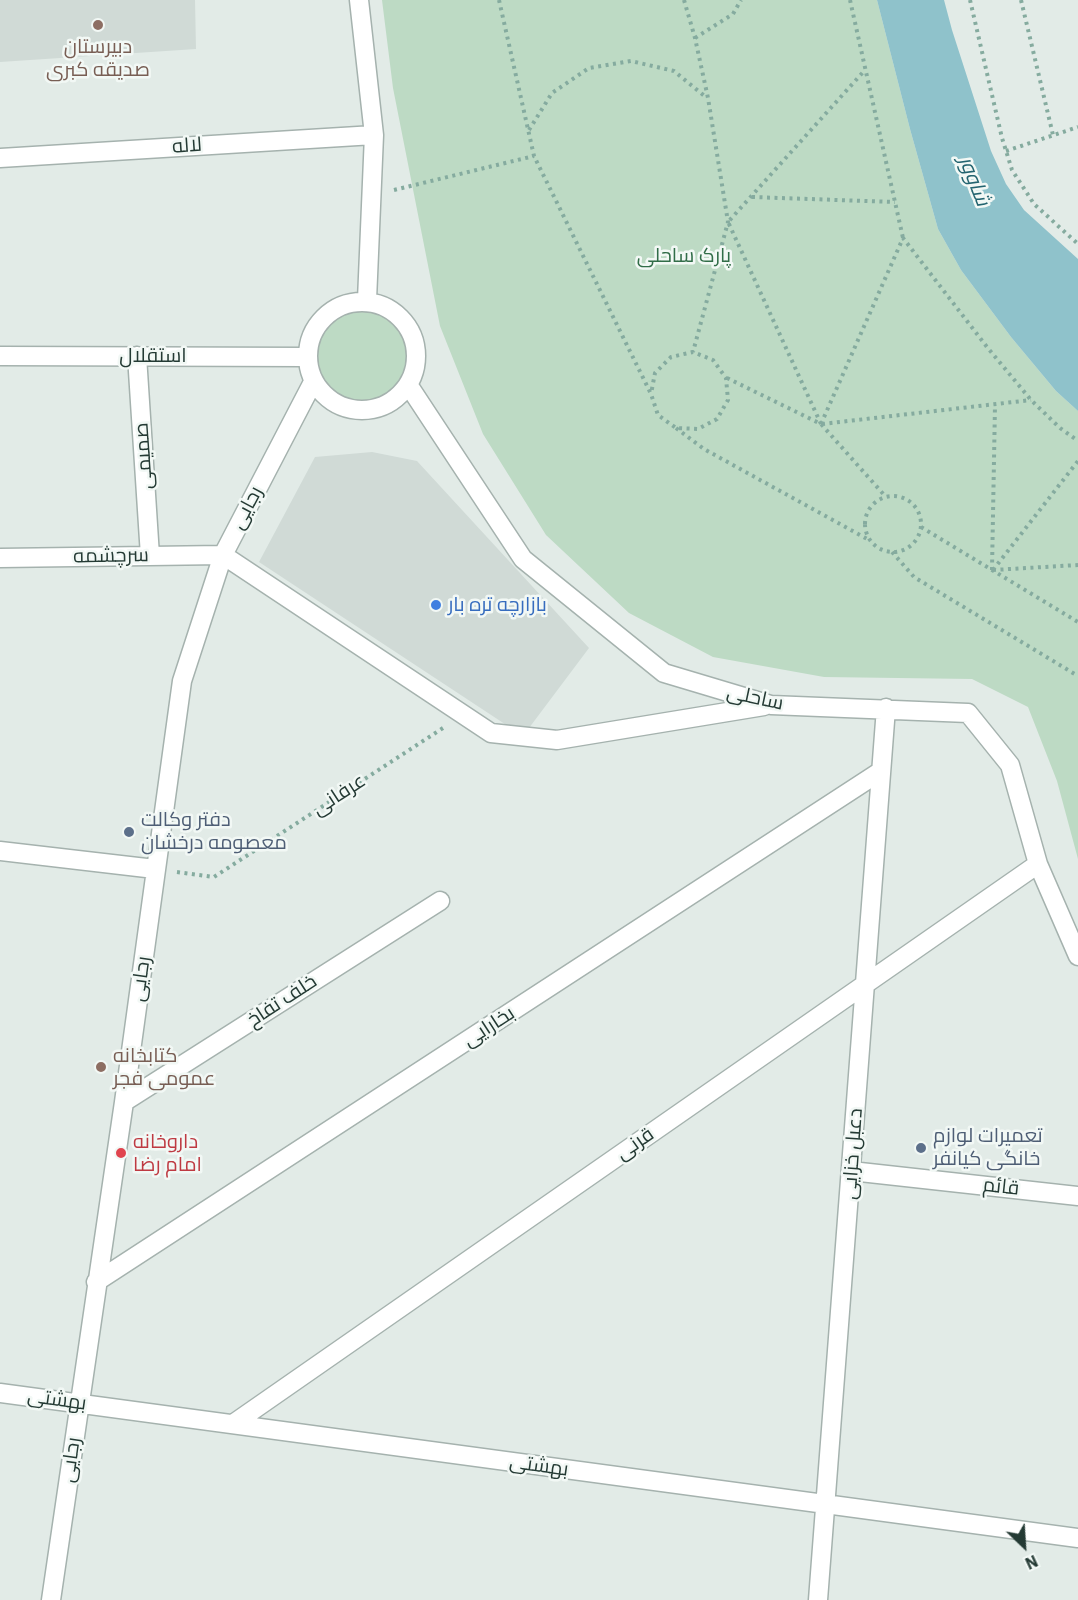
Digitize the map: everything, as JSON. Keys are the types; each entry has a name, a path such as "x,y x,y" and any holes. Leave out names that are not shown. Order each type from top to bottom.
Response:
{"street":[{"path":"358,0 374,135 367,300"},
{"name":"لاله","path":"0,158 374,135"},
{"path":"367,300 394,310 412,331 417,359 409,386 388,405 360,411 333,403 313,382 306,357 314,327 337,306 367,300"},
{"name":"استقلال","path":"0,356 306,357"},
{"name":"صمیمی","path":"137,356 150,556"},
{"name":"رجایی","path":"51,1600 124,1102 182,681 223,555 313,382"},
{"name":"ساحلی","path":"409,386 523,559 664,673 771,705 968,713 1010,765 1038,864 1078,956"},
{"path":"223,555 491,732 557,740 771,705"},
{"name":"سرچشمه","path":"0,558 223,555"},
{"name":"دعبل خزایی","path":"818,1600 886,708"},
{"name":"بخارایی","path":"96,1282 881,771"},
{"path":"0,851 155,869"},
{"name":"قرنی","path":"233,1424 1038,864"},
{"name":"خلف تفاخ","path":"124,1102 440,901"},
{"name":"قائم","path":"851,1171 1078,1196"},
{"name":"بهشتی","path":"0,1392 1078,1538"}],"path":[{"path":"498,0 534,156 651,394 658,415 704,449 869,540 879,549 892,552 906,549 916,540 921,528 919,514 911,503 899,497 886,497 874,503 866,514 865,528 869,540"},
{"path":"684,0 708,99 728,222 821,424 886,497"},
{"path":"695,38 733,14 741,0"},
{"path":"850,0 903,238 1031,400 1059,428 1078,441"},
{"path":"970,0 1012,170 1034,204 1078,244"},
{"path":"1022,0 1053,135"},
{"path":"529,130 552,93 589,68 631,61 674,71 708,99"},
{"path":"693,352 728,222 865,70"},
{"path":"1006,151 1078,127"},
{"path":"372,196 534,156"},
{"path":"750,197 895,202"},
{"path":"821,424 903,238"},
{"path":"651,394 656,373 663,365 671,357 693,352 713,360 726,378 821,424 1031,400"},
{"path":"676,428 698,429 717,419 728,400 726,378"},
{"path":"992,570 995,405"},
{"path":"992,570 1078,461"},
{"path":"921,528 1078,622"},
{"path":"892,552 914,578 1078,676"},
{"path":"992,570 1078,565"},
{"name":"عرفانی","path":"155,869 214,877 464,714"}],"shaded area":[{"name":"دبیرستان صدیقه کبری","path":"0,0 195,0 196,49 0,62"},
{"name":"بازارچه تره بار","path":"372,452 417,461 589,648 523,736 259,562 315,457"}],"green space":[{"name":"پارک ساحلی","path":"382,0 877,0 938,229 961,270 1011,337 1056,391 1078,411 1078,859 1057,781 1028,707 972,679 824,677 713,657 629,613 546,535 483,434 440,326 393,88"},
{"path":"367,306 391,313 410,333 415,359 406,385 387,401 362,408 336,401 316,381 312,355 319,329 340,309"}],"water":[{"name":"شاوور","path":"877,0 944,0 991,151 1006,184 1024,210 1078,259 1078,411 1056,391 1011,337 961,270 938,229"}],"place":[{"name":"دبیرستان صدیقه کبری","path":"98,25"},
{"name":"بازارچه تره بار","path":"436,605"},
{"name":"دفتر وکالت معصومه درخشان","path":"129,832"},
{"name":"کتابخانه عمومی فجر","path":"101,1067"},
{"name":"تعمیرات لوازم خانگی کیانفر","path":"921,1148"},
{"name":"داروخانه امام رضا","path":"121,1153"}]}
